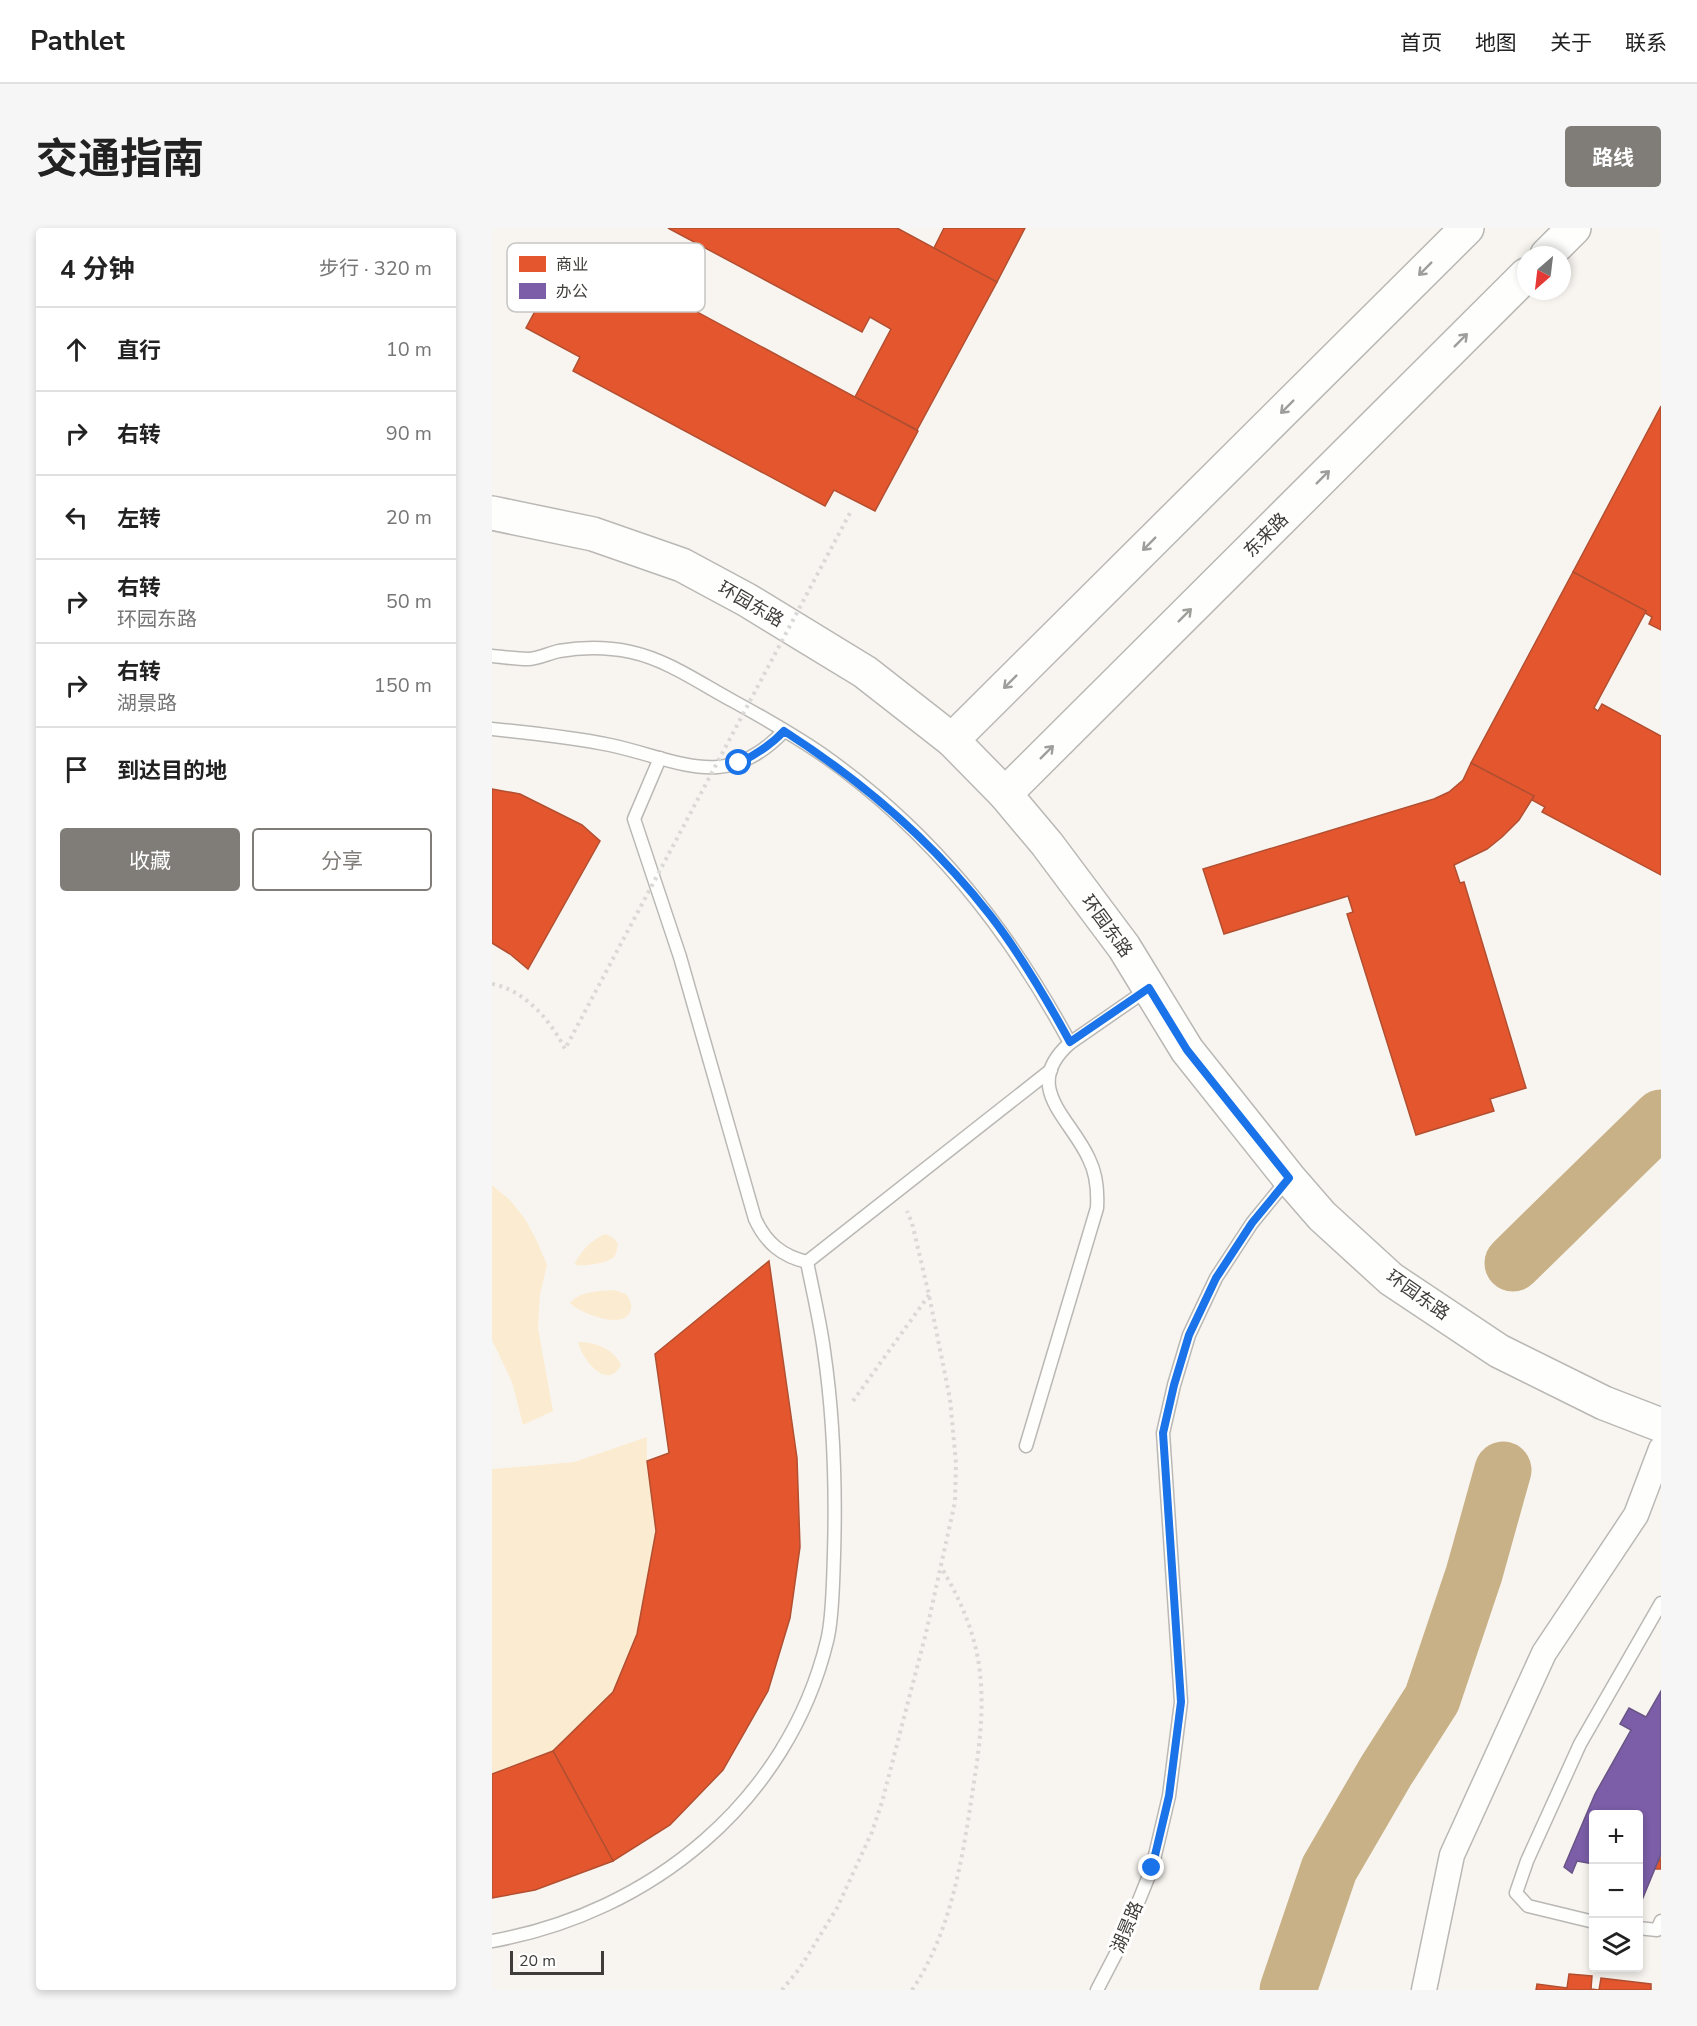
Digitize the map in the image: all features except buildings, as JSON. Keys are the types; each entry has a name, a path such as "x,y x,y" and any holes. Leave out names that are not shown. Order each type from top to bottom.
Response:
{"street":[{"path":"952,740 1467,228"},
{"path":"1555,246 1574,228"},
{"name":"东来路","path":"1005,794 1517,284"},
{"name":"环园东路","path":"492,513 593,534 682,565 747,600 865,672 952,740 1005,794 1047,844 1124,947 1187,1050 1322,1216 1391,1279 1499,1351 1604,1403 1661,1425"},
{"path":"1424,1990 1452,1855 1544,1653 1636,1515 1661,1449"}],"lane":[{"path":"492,656 531,659 556,651 582,648 609,648 634,653 673,668 823,755 871,792 916,833 958,877 990,915 1019,956 1046,998 1070,1042"},
{"path":"492,729 610,745 679,765 699,768 739,763 756,755 784,731"},
{"path":"660,758 634,819 680,957 754,1220 769,1243 793,1259 807,1262"},
{"path":"1026,1446 1093,1224 1097,1200 1095,1174 1089,1158 1055,1106 1050,1094 1051,1070 1061,1050 1070,1042 1149,988"},
{"path":"807,1262 1051,1070"},
{"name":"湖景路","path":"1097,1990 1123,1940 1152,1868 1169,1796 1181,1702 1163,1433 1174,1385 1189,1335 1216,1278 1252,1223 1289,1178"},
{"path":"492,1941 540,1930 575,1918 652,1880 687,1856 739,1809 774,1762 801,1716 828,1639 836,1509 832,1430 824,1350 807,1262"},
{"path":"1589,1921 1528,1906 1516,1893 1527,1861 1580,1744 1661,1603"},
{"path":"1643,1929 1657,1930 1661,1921"}],"path":[{"path":"492,984 519,995 540,1012 555,1029 565,1049 851,511"},
{"path":"782,1990 837,1908 872,1832 926,1633 955,1502 956,1463 950,1399 912,1223 898,1191"},
{"path":"832,1430 929,1295"},
{"path":"912,1990 934,1951 944,1924 957,1873 973,1790 982,1713 978,1659 971,1632 953,1587 940,1566"}],"shaded area":[{"path":"492,1185 510,1200 525,1219 547,1265 540,1295 538,1328 553,1411 523,1425 512,1382 492,1340"},
{"path":"605,1234 618,1243 614,1257 596,1264 575,1265 587,1246"},
{"path":"614,1290 626,1294 631,1305 631,1310 626,1317 619,1320 591,1315 570,1303 584,1294"},
{"path":"578,1342 591,1343 609,1351 621,1365 609,1375 602,1374 584,1357"},
{"path":"647,1437 647,1461 656,1531 637,1634 613,1692 553,1751 492,1774 492,1469 574,1462"}],"waterway":[{"path":"1513,1263 1661,1118"},
{"path":"1288,1990 1329,1869 1386,1771 1432,1699 1474,1574 1503,1470"}],"route":[{"path":"739,763 756,755 784,731 823,755 871,792 916,833 990,915 1046,998 1070,1042 1149,988 1187,1050 1289,1178 1252,1223 1216,1278 1189,1335 1163,1433 1181,1702 1169,1796 1152,1868"}]}
